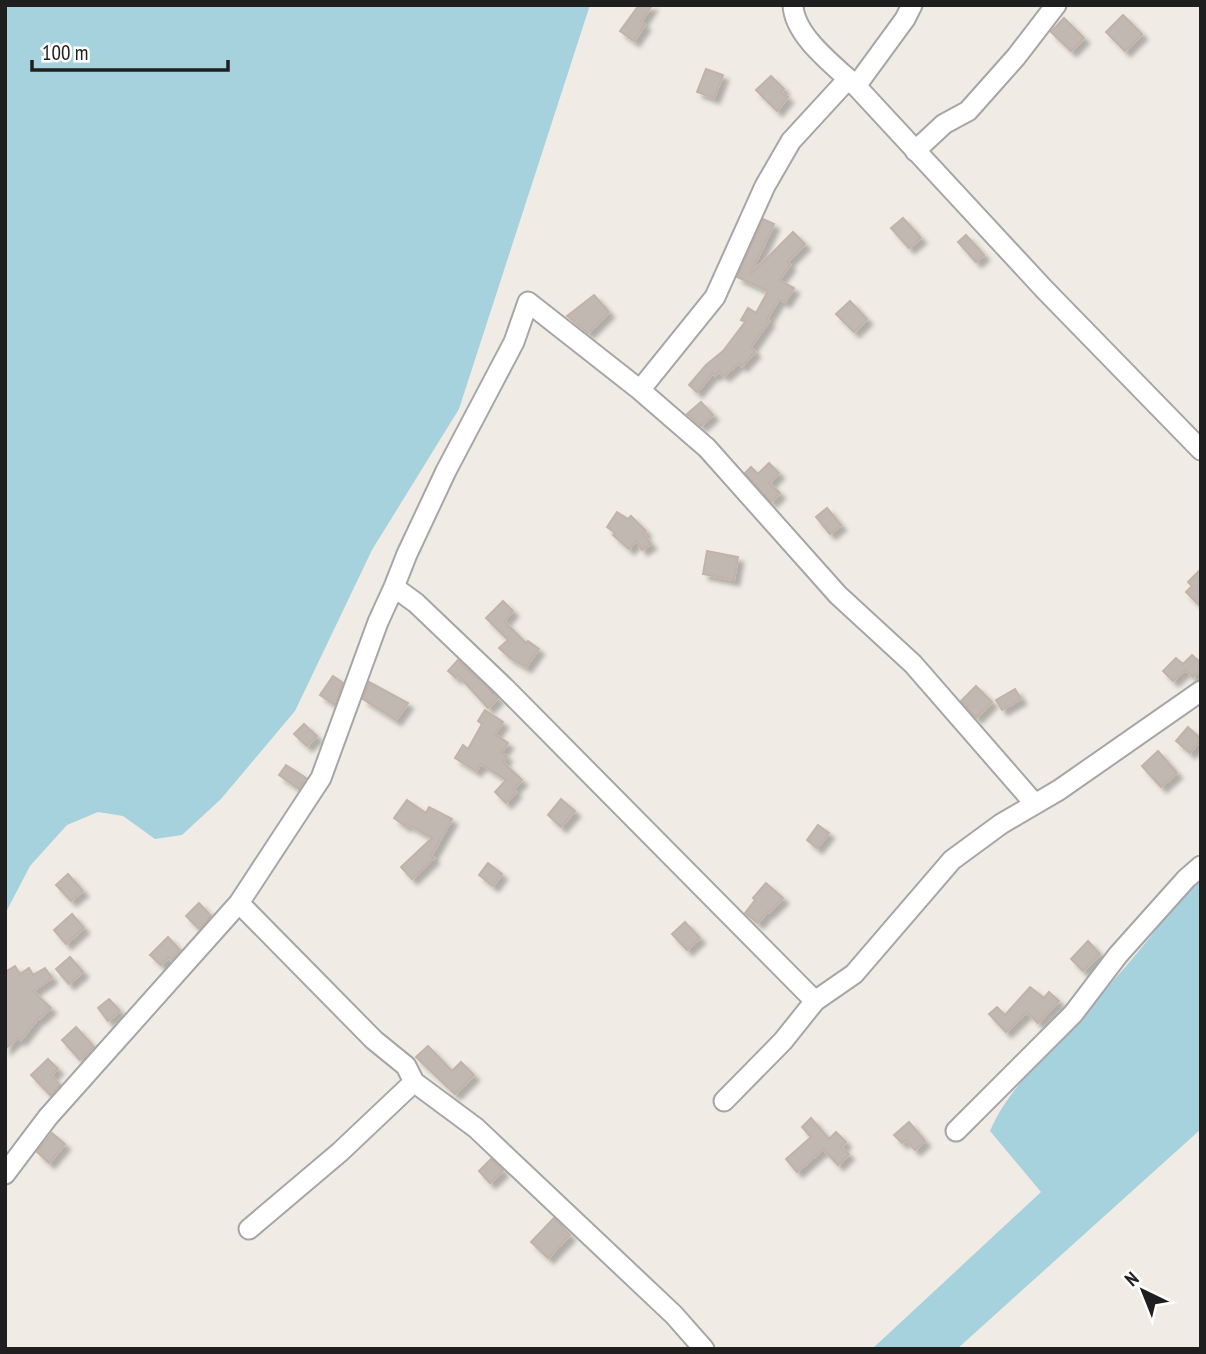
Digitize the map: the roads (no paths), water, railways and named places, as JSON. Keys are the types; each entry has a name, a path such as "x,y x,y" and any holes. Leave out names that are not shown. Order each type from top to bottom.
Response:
{"street":[{"path":"793,5 793,14 800,29 831,64 852,82 1201,450"},
{"path":"640,390 715,297 765,186 791,141 852,82 905,19 912,5"},
{"path":"915,151 944,124 968,111 1016,57 1056,5"},
{"path":"5,1174 48,1117 239,903 321,779 378,622 407,554 446,471 514,342 528,302 640,390 707,448 838,595 914,664 1035,804"},
{"path":"394,587 416,603 505,688 815,1001"},
{"path":"724,1101 783,1041 815,1001 855,974 952,860 1001,824 1035,804 1201,691"},
{"path":"956,1131 1073,1014 1118,955 1201,866"},
{"path":"239,903 374,1040 405,1066 414,1082 475,1128 674,1315 704,1349"},
{"path":"249,1229 340,1152 414,1082"}],"water":[{"path":"5,5 590,5 459,409 372,550 295,711 221,799 182,835 155,839 123,816 98,812 67,825 30,866 5,914"},
{"path":"1201,863 1201,1129 957,1349 872,1349 1041,1192 990,1131 997,1116 1026,1076 1141,948 1173,907"}]}
